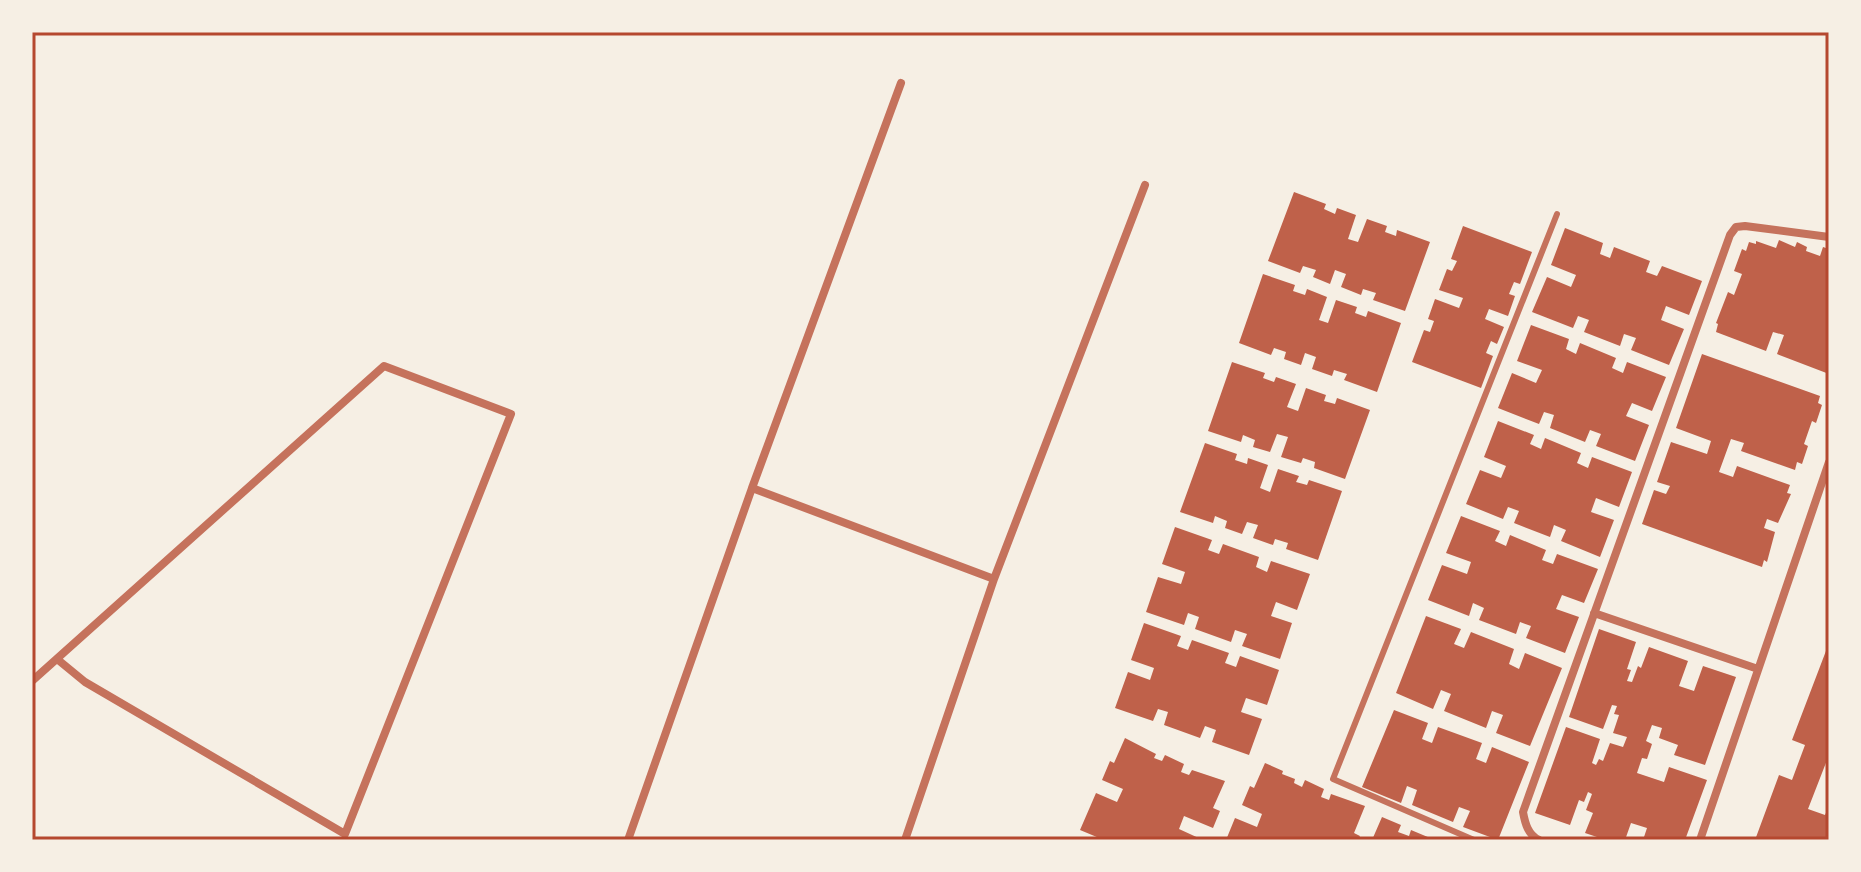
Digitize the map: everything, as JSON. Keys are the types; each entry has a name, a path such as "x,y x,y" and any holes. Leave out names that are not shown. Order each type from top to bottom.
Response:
{"street":[{"path":"628,840 752,488 901,83"},
{"path":"905,840 994,579 1145,185"},
{"path":"1539,840 1526,825 1523,812 1730,235 1736,227 1745,226 1829,237"},
{"path":"32,681 384,366 511,414 345,834"},
{"path":"1700,840 1829,462"},
{"path":"752,488 994,579"},
{"path":"1594,613 1758,669"},
{"path":"57,659 85,682 353,840"}],"lane":[{"path":"1474,840 1333,779 1557,214"}],"building":[{"path":"1294,192 1326,204 1324,209 1335,214 1337,208 1356,215 1348,239 1358,242 1367,219 1387,226 1385,232 1396,236 1397,230 1430,242 1405,311 1373,300 1376,293 1363,289 1361,295 1341,287 1346,274 1335,270 1330,284 1313,277 1316,270 1303,266 1300,273 1268,261"},
{"path":"1463,226 1532,252 1520,284 1514,282 1509,294 1515,296 1508,316 1489,309 1485,319 1504,327 1497,344 1491,341 1486,353 1493,356 1481,388 1412,362 1424,330 1430,332 1434,321 1428,319 1435,299 1459,308 1463,298 1439,290 1447,269 1452,271 1457,261 1451,259"},
{"path":"1565,228 1603,243 1600,254 1610,258 1614,247 1650,261 1646,272 1657,276 1662,266 1702,281 1689,315 1666,306 1661,320 1684,329 1669,365 1631,350 1636,338 1624,334 1620,346 1584,332 1589,320 1578,316 1573,328 1532,312 1547,277 1571,287 1576,275 1551,265"},
{"path":"1779,240 1795,247 1797,242 1807,247 1806,251 1820,256 1823,247 1829,249 1829,374 1777,354 1784,335 1773,332 1766,351 1716,332 1716,323 1728,292 1734,295 1742,274 1734,271 1742,249 1746,251 1749,242 1756,244 1756,241 1776,248"},
{"path":"1263,274 1295,285 1293,291 1305,295 1307,289 1327,297 1319,320 1328,323 1336,300 1357,307 1355,313 1366,317 1368,311 1401,323 1377,392 1344,380 1347,374 1334,370 1332,376 1312,369 1316,357 1305,353 1301,365 1284,359 1286,352 1274,348 1271,355 1239,343"},
{"path":"1531,325 1569,339 1566,349 1576,354 1580,343 1616,358 1612,368 1623,373 1627,362 1666,377 1652,411 1632,403 1626,416 1649,425 1635,461 1596,446 1601,434 1590,430 1585,442 1550,428 1554,415 1544,412 1539,424 1498,408 1512,373 1536,383 1542,370 1517,361"},
{"path":"1702,354 1820,396 1818,403 1822,405 1816,423 1812,421 1804,444 1808,446 1802,464 1797,462 1795,470 1741,451 1744,443 1731,439 1719,472 1733,477 1737,466 1790,485 1787,493 1791,494 1778,523 1767,519 1764,528 1775,532 1767,562 1764,560 1762,567 1642,524 1654,490 1666,494 1670,486 1657,482 1671,442 1707,454 1711,441 1676,428"},
{"path":"1232,362 1265,373 1263,378 1274,382 1276,377 1296,384 1287,407 1298,411 1306,388 1326,395 1324,401 1335,404 1337,398 1370,410 1345,479 1314,468 1315,462 1303,458 1301,463 1281,457 1288,437 1277,434 1270,452 1253,447 1255,440 1243,435 1241,442 1208,431"},
{"path":"1498,421 1534,435 1530,444 1541,449 1545,438 1581,453 1577,463 1588,468 1592,457 1632,472 1619,507 1596,498 1591,512 1614,520 1600,557 1561,541 1566,530 1554,525 1550,537 1514,523 1519,511 1508,507 1503,519 1466,504 1480,470 1501,478 1506,466 1484,457"},
{"path":"1205,443 1237,454 1235,460 1247,464 1248,458 1268,465 1260,488 1270,492 1278,469 1299,476 1296,482 1307,485 1309,480 1342,491 1318,560 1286,549 1288,543 1275,539 1273,545 1253,538 1258,525 1247,522 1242,534 1225,528 1227,521 1215,516 1213,523 1180,512"},
{"path":"1461,516 1500,531 1495,541 1506,546 1510,535 1546,550 1542,560 1553,564 1557,554 1598,569 1584,603 1562,595 1556,609 1579,617 1565,653 1526,638 1531,626 1520,622 1516,634 1479,620 1484,608 1473,603 1469,616 1428,600 1442,565 1467,574 1471,562 1446,553"},
{"path":"1175,527 1212,540 1208,550 1219,554 1223,544 1259,557 1256,567 1267,572 1271,561 1310,574 1297,610 1276,602 1271,616 1292,623 1280,659 1242,646 1247,634 1235,630 1231,642 1195,629 1199,617 1188,613 1184,625 1146,612 1158,577 1181,584 1185,572 1162,564"},
{"path":"1426,616 1461,629 1454,644 1464,648 1471,632 1514,649 1509,664 1519,669 1525,653 1562,668 1530,746 1496,733 1503,715 1492,711 1486,728 1444,711 1451,694 1441,690 1433,709 1396,693"},
{"path":"1144,623 1181,636 1177,646 1188,650 1192,640 1229,653 1225,663 1236,667 1240,656 1279,670 1267,705 1246,698 1241,712 1262,719 1249,755 1212,742 1216,730 1205,726 1200,738 1164,725 1168,712 1158,709 1153,721 1115,708 1128,672 1150,680 1154,668 1131,660"},
{"path":"1599,629 1636,642 1627,669 1631,670 1627,681 1632,682 1649,647 1688,661 1679,686 1694,691 1703,666 1736,677 1705,765 1674,755 1678,745 1659,738 1662,728 1652,725 1646,741 1652,744 1647,759 1642,758 1637,773 1664,782 1669,767 1707,780 1685,840 1643,840 1647,828 1631,823 1625,840 1606,840 1585,833 1593,813 1586,810 1592,794 1588,792 1584,802 1579,800 1570,825 1535,813 1566,727 1600,739 1592,763 1596,765 1599,759 1603,761 1610,743 1623,747 1627,737 1613,733 1619,715 1614,714 1617,706 1612,705 1603,729 1569,717"},
{"path":"1829,643 1829,755 1808,809 1825,815 1829,806 1829,840 1755,840 1779,775 1792,780 1805,745 1792,740"},
{"path":"1394,710 1428,723 1422,739 1432,743 1438,727 1482,743 1476,759 1486,763 1492,747 1529,762 1498,840 1463,827 1470,811 1459,807 1453,822 1412,805 1417,790 1407,786 1401,803 1362,787"},
{"path":"1125,738 1156,754 1154,758 1162,761 1165,755 1184,764 1181,772 1189,775 1192,770 1225,781 1213,808 1220,811 1213,828 1184,816 1179,829 1203,840 1104,840 1080,830 1096,793 1117,802 1123,789 1102,780"},
{"path":"1265,763 1283,771 1282,774 1295,779 1294,783 1302,787 1305,780 1324,789 1321,797 1329,800 1331,794 1365,806 1354,833 1360,836 1358,840 1226,840 1235,818 1257,827 1262,814 1242,805"},
{"path":"1382,817 1401,825 1398,832 1409,836 1411,830 1435,840 1372,840"}]}
